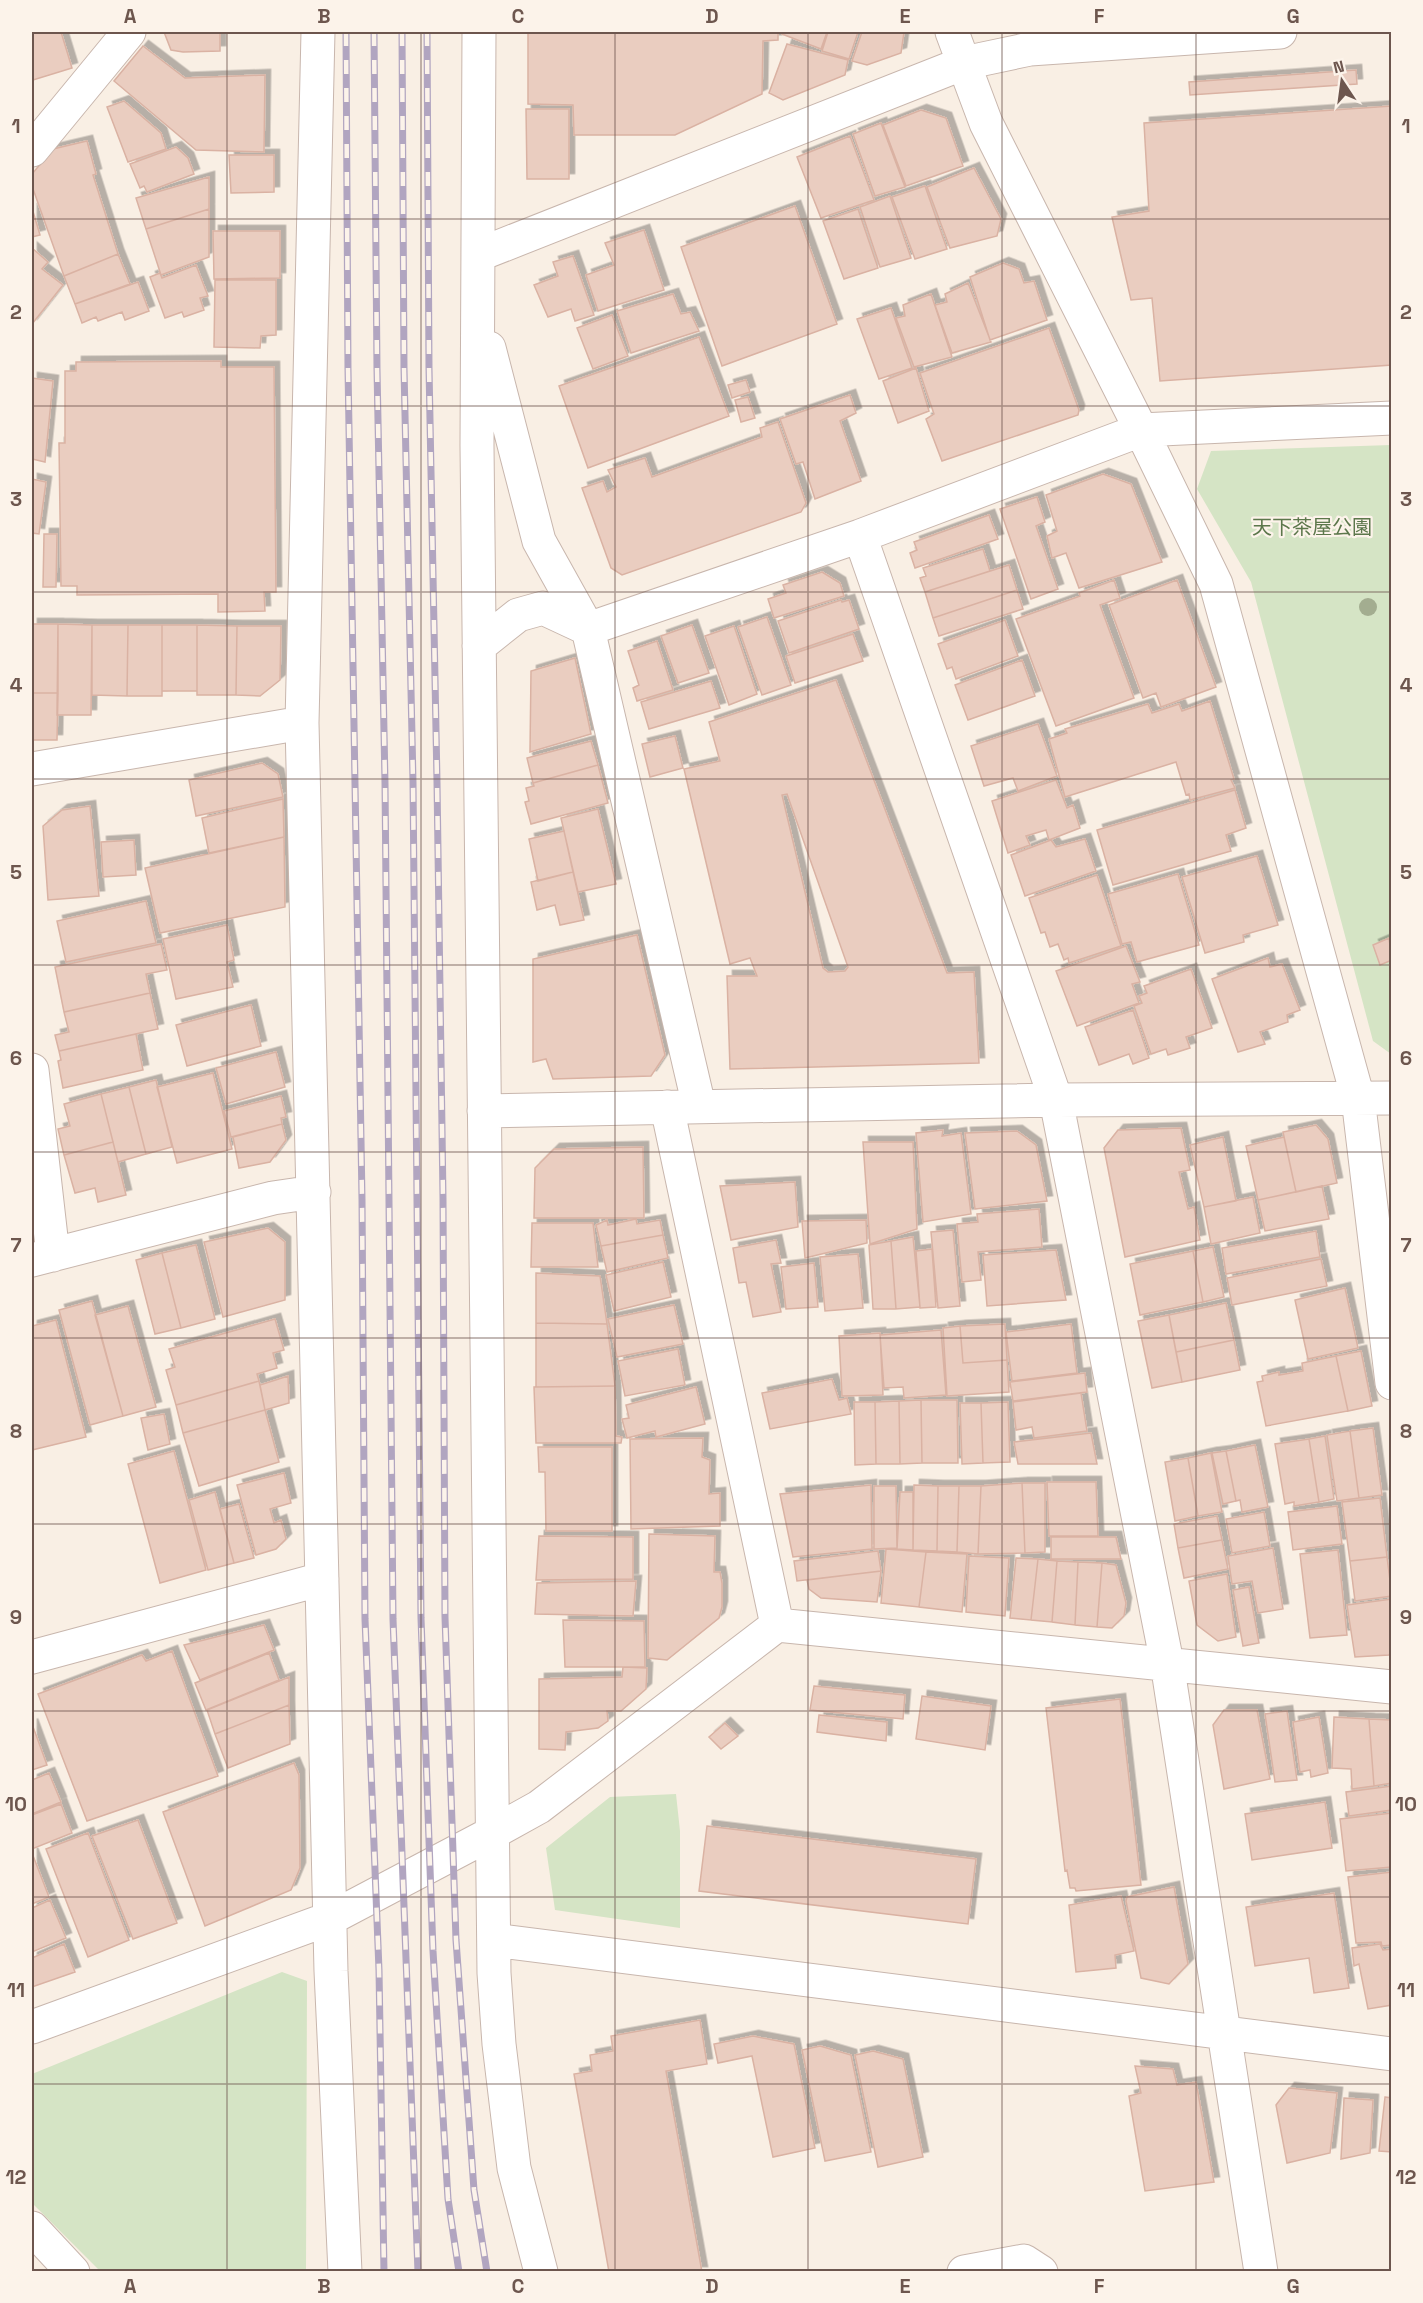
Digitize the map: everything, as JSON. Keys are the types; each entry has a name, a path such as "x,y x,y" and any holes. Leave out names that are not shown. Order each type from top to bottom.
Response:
{"street":[{"path":"32,150 129,32"},
{"path":"318,32 302,723 330,1918 345,2271"},
{"path":"479,32 477,306 479,646 494,1940 499,2044 514,2168 541,2271"},
{"path":"952,32 986,123 1216,584 1358,1098 1392,1383"},
{"path":"478,255 964,63 1030,49 1280,32"},
{"path":"477,306 539,542 588,629 699,1106"},
{"path":"479,646 518,615 543,608 588,629 860,536 1141,430 1392,418"},
{"path":"860,536 1056,1100 1167,1663 1261,2271"},
{"path":"32,770 302,723"},
{"path":"32,1070 42,1258 273,1198 314,1192"},
{"path":"484,1111 1056,1100 1392,1098"},
{"path":"667,1107 777,1625"},
{"path":"32,1657 322,1580"},
{"path":"32,2027 330,1918 494,1832 539,1807 777,1625 1392,1687"},
{"path":"494,1940 1392,2054"},
{"path":"32,2228 73,2271"},
{"path":"964,2271 1024,2261 1041,2271"}],"green space":[{"name":"天下茶屋公園","path":"1391,445 1391,1054 1373,1041 1251,582 1197,489 1211,451"},
{"path":"676,1794 680,1831 680,1928 555,1910 546,1848 610,1797"},
{"path":"282,1972 307,1981 306,2271 100,2271 32,2203 32,2074"}],"building":[{"path":"32,32 61,32 72,68 33,80"},
{"path":"164,32 220,32 220,51 171,50"},
{"path":"528,32 778,32 778,40 763,41 762,94 675,135 574,135 573,105 528,104"},
{"path":"783,32 827,32 821,49 782,34"},
{"path":"828,32 858,32 849,59 822,51"},
{"path":"862,32 904,32 901,53 867,65 852,61"},
{"path":"787,44 848,60 845,75 783,100 769,93"},
{"path":"143,46 185,78 265,75 264,152 196,150 114,81"},
{"path":"1356,70 1357,84 1190,95 1189,82"},
{"path":"124,101 161,133 166,149 128,162 107,107"},
{"path":"1392,106 1392,365 1160,381 1152,298 1131,300 1112,217 1149,211 1144,123"},
{"path":"526,109 569,109 569,179 527,179"},
{"path":"921,110 946,118 963,166 906,186 883,125"},
{"path":"881,123 905,187 875,196 853,134"},
{"path":"850,136 874,200 821,218 797,157"},
{"path":"87,141 96,174 93,175 118,254 64,276 32,186 32,174 53,149"},
{"path":"176,147 188,158 194,174 147,192 144,186 140,188 130,164"},
{"path":"229,155 274,155 274,192 231,193"},
{"path":"974,168 1001,219 997,236 950,248 927,187"},
{"path":"209,177 209,209 146,229 136,198"},
{"path":"925,186 947,249 915,259 892,197"},
{"path":"890,196 911,258 880,267 860,207"},
{"path":"795,206 837,324 722,366 681,247"},
{"path":"32,208 40,235 32,237"},
{"path":"209,209 209,257 161,275 146,229"},
{"path":"858,209 878,268 844,279 823,221"},
{"path":"644,230 664,290 598,311 586,275 614,265 605,243"},
{"path":"213,231 280,231 280,278 214,279"},
{"path":"32,248 48,262 42,269 63,285 32,324"},
{"path":"118,254 130,284 75,304 64,276"},
{"path":"573,256 594,315 575,321 571,309 548,317 534,285 558,276 553,262"},
{"path":"1003,263 1019,269 1024,283 1034,281 1047,320 990,340 970,277"},
{"path":"196,265 208,296 200,298 204,310 184,317 182,312 165,318 150,277 160,273 162,278"},
{"path":"215,280 276,280 276,335 261,336 260,348 214,347"},
{"path":"138,282 149,311 125,320 122,312 98,321 96,317 82,323 75,304"},
{"path":"968,283 991,342 952,353 935,305 947,302 945,294"},
{"path":"673,294 681,314 690,312 699,331 631,353 617,311"},
{"path":"931,294 952,357 914,367 896,318 905,316 903,305"},
{"path":"891,308 912,368 879,379 857,319"},
{"path":"612,315 628,356 593,369 577,328"},
{"path":"1049,328 1079,410 1078,415 942,461 926,419 934,414 920,373"},
{"path":"699,337 729,416 588,468 559,386"},
{"path":"221,361 221,367 274,367 276,592 264,592 265,611 218,612 218,594 77,595 77,586 61,586 59,443 65,443 65,371 76,371 76,362"},
{"path":"916,368 929,411 898,423 883,381"},
{"path":"32,378 53,381 45,462 32,459"},
{"path":"746,380 750,392 732,398 728,385"},
{"path":"850,395 856,413 840,421 861,481 815,499 803,462 796,464 780,419"},
{"path":"748,397 755,418 741,422 735,400"},
{"path":"778,422 806,503 801,512 622,575 611,568 582,488 603,481 607,492 616,487 608,470 645,458 652,477 762,437 760,428"},
{"path":"1103,474 1131,484 1162,562 1079,588 1066,553 1052,558 1047,536 1057,531 1046,495"},
{"path":"32,479 46,482 39,534 32,533"},
{"path":"1037,497 1045,522 1036,526 1058,589 1031,599 1000,509"},
{"path":"989,515 998,539 915,568 910,553 917,550 914,542"},
{"path":"44,534 57,534 56,587 43,587"},
{"path":"983,549 990,571 925,592 920,578 926,576 923,568"},
{"path":"1009,565 1017,590 933,618 925,592"},
{"path":"822,572 840,583 844,596 774,618 768,599 786,593 783,585"},
{"path":"1114,580 1120,598 1100,605 1134,698 1056,726 1016,619 1080,596 1079,593"},
{"path":"1177,580 1216,687 1161,707 1156,693 1143,698 1109,605"},
{"path":"1017,590 1023,609 939,636 933,618"},
{"path":"841,600 842,602 849,600 859,629 789,653 778,621"},
{"path":"767,617 791,685 762,695 738,627"},
{"path":"1005,620 1018,656 956,679 952,667 947,669 938,644"},
{"path":"32,624 58,624 58,693 32,693"},
{"path":"58,624 92,625 91,715 57,715"},
{"path":"92,625 128,625 127,696 92,695"},
{"path":"128,625 162,625 162,696 127,696"},
{"path":"162,625 197,625 197,691 162,691"},
{"path":"197,625 237,626 236,695 197,695"},
{"path":"692,625 709,673 678,683 661,636"},
{"path":"237,626 281,626 280,680 260,696 236,695"},
{"path":"734,626 757,694 729,705 705,636"},
{"path":"853,634 863,661 795,683 786,656"},
{"path":"657,641 673,690 637,701 633,688 639,685 628,651"},
{"path":"575,658 591,734 530,752 531,671"},
{"path":"1022,660 1035,696 968,720 955,685"},
{"path":"836,680 947,973 974,972 979,1063 730,1069 727,976 757,976 750,958 730,964 684,769 720,761 709,722","holes":["787,794 848,967 845,971 828,972 823,968 782,795"]},
{"path":"711,681 720,708 649,729 641,702"},
{"path":"32,693 58,693 57,740 32,740"},
{"path":"1210,701 1235,788 1190,800 1189,794 1186,795 1176,762 1065,797 1049,739 1067,733 1065,729 1148,704 1152,713 1179,704 1182,711"},
{"path":"1038,724 1057,776 1018,791 1013,778 984,786 971,746"},
{"path":"675,736 683,768 650,777 642,744"},
{"path":"591,741 598,765 533,783 527,758"},
{"path":"262,763 278,774 283,797 196,816 189,780"},
{"path":"598,765 608,803 531,824 525,802 529,801 526,788 534,786 533,783"},
{"path":"1056,780 1067,808 1073,805 1080,828 1049,840 1046,830 1026,836 1030,845 1008,853 992,801"},
{"path":"1235,790 1246,828 1226,835 1231,851 1113,885 1097,830"},
{"path":"283,799 284,837 209,853 202,818"},
{"path":"90,806 99,896 48,900 43,826 62,810"},
{"path":"598,809 616,884 578,892 561,818"},
{"path":"564,831 573,872 538,881 529,839"},
{"path":"284,837 285,907 160,933 145,868"},
{"path":"1085,839 1096,871 1025,896 1011,855 1051,840 1056,847"},
{"path":"134,840 136,875 103,877 101,842"},
{"path":"1257,856 1278,925 1243,935 1244,942 1205,953 1182,877"},
{"path":"573,872 584,920 560,925 555,905 537,910 531,882"},
{"path":"1178,874 1199,945 1137,962 1131,942 1122,944 1108,894"},
{"path":"1097,875 1121,946 1069,963 1068,958 1064,960 1058,944 1050,947 1045,932 1041,933 1029,898"},
{"path":"146,901 156,943 66,962 57,921"},
{"path":"227,925 234,960 227,962 233,987 176,999 163,939"},
{"path":"637,935 665,1055 651,1076 553,1079 546,1059 533,1062 533,959"},
{"path":"1389,938 1392,960 1380,965 1373,945"},
{"path":"161,944 167,970 146,974 150,993 64,1012 55,967"},
{"path":"1126,946 1140,982 1132,984 1139,1003 1077,1026 1056,971"},
{"path":"1268,958 1270,967 1282,964 1300,1010 1287,1015 1288,1022 1260,1032 1265,1044 1238,1052 1212,979"},
{"path":"1191,969 1212,1028 1186,1037 1190,1048 1168,1055 1166,1049 1151,1054 1134,1006 1142,1003 1139,996 1147,993 1144,986"},
{"path":"150,993 158,1029 59,1051 55,1035 69,1032 64,1012"},
{"path":"251,1005 261,1046 187,1066 176,1025"},
{"path":"1133,1010 1149,1058 1133,1064 1129,1054 1099,1065 1085,1027"},
{"path":"136,1034 143,1070 63,1088 58,1061 61,1060 59,1051"},
{"path":"276,1052 285,1087 226,1104 216,1068"},
{"path":"213,1073 232,1149 177,1163 157,1087"},
{"path":"156,1080 172,1147 146,1154 129,1087"},
{"path":"129,1087 146,1154 118,1162 101,1094"},
{"path":"101,1094 113,1142 64,1155 58,1129 70,1126 64,1104"},
{"path":"281,1096 286,1117 281,1118 282,1124 231,1137 224,1111"},
{"path":"282,1124 286,1140 270,1162 239,1168 233,1137"},
{"path":"1316,1125 1328,1139 1337,1183 1296,1192 1283,1132"},
{"path":"1181,1128 1190,1170 1179,1172 1188,1209 1194,1207 1200,1240 1125,1257 1104,1148 1118,1130"},
{"path":"943,1130 942,1136 961,1133 971,1214 923,1222 916,1133"},
{"path":"1017,1131 1036,1145 1047,1201 975,1209 965,1133"},
{"path":"1223,1137 1236,1201 1204,1207 1190,1145"},
{"path":"1284,1137 1296,1192 1258,1200 1246,1146"},
{"path":"113,1142 126,1195 98,1202 95,1188 75,1193 64,1155"},
{"path":"863,1142 913,1142 917,1229 870,1244"},
{"path":"643,1147 644,1218 534,1218 535,1168 554,1149"},
{"path":"795,1182 798,1227 731,1240 720,1186"},
{"path":"1322,1186 1329,1219 1265,1231 1258,1200"},
{"path":"1253,1197 1260,1233 1211,1244 1204,1207"},
{"path":"1039,1209 1042,1247 978,1252 981,1280 962,1282 957,1224 978,1222 977,1214"},
{"path":"636,1219 637,1224 660,1220 663,1235 601,1246 596,1225 607,1220 608,1225"},
{"path":"866,1220 867,1243 805,1258 802,1221"},
{"path":"532,1223 593,1223 598,1267 531,1267"},
{"path":"268,1228 285,1242 285,1300 223,1317 204,1242"},
{"path":"953,1230 960,1306 938,1308 931,1232"},
{"path":"1316,1231 1320,1257 1226,1274 1222,1248"},
{"path":"663,1235 668,1258 607,1272 601,1246"},
{"path":"913,1237 920,1307 896,1309 891,1241"},
{"path":"776,1240 781,1263 771,1264 781,1312 753,1317 746,1282 739,1283 733,1248"},
{"path":"891,1241 896,1309 873,1309 869,1245"},
{"path":"196,1245 215,1319 181,1328 162,1253"},
{"path":"1213,1247 1224,1297 1203,1302 1193,1251"},
{"path":"932,1249 936,1307 920,1308 916,1251"},
{"path":"1056,1250 1066,1300 987,1306 983,1255"},
{"path":"1193,1251 1203,1302 1140,1315 1130,1264"},
{"path":"162,1253 181,1328 155,1334 136,1260"},
{"path":"858,1254 863,1308 825,1311 820,1257"},
{"path":"1321,1259 1327,1286 1232,1305 1227,1278"},
{"path":"663,1262 671,1297 614,1311 606,1275"},
{"path":"814,1263 818,1307 786,1309 781,1267"},
{"path":"536,1273 600,1276 607,1324 536,1323"},
{"path":"1345,1288 1358,1348 1308,1359 1295,1300"},
{"path":"92,1301 123,1416 90,1425 59,1310"},
{"path":"1226,1303 1234,1340 1176,1352 1169,1315"},
{"path":"674,1305 683,1344 617,1357 608,1319"},
{"path":"128,1306 156,1407 123,1416 95,1315"},
{"path":"1169,1315 1182,1382 1152,1388 1138,1321"},
{"path":"275,1319 284,1350 273,1353 277,1368 257,1374 259,1381 176,1405 166,1370 175,1367 169,1349"},
{"path":"56,1320 86,1437 32,1450 32,1326"},
{"path":"536,1323 607,1324 615,1386 536,1387"},
{"path":"1005,1324 1007,1360 963,1363 960,1326"},
{"path":"1071,1324 1077,1373 1012,1381 1006,1332"},
{"path":"960,1326 963,1363 1007,1360 1009,1392 947,1396 943,1328"},
{"path":"941,1330 946,1395 904,1398 903,1387 884,1388 880,1335"},
{"path":"880,1333 883,1395 842,1396 839,1336"},
{"path":"1234,1340 1240,1370 1182,1382 1176,1352"},
{"path":"678,1349 685,1385 625,1396 618,1361"},
{"path":"1361,1351 1372,1406 1348,1411 1336,1356"},
{"path":"1336,1356 1348,1411 1266,1426 1257,1382 1263,1381 1262,1376 1279,1372 1279,1375 1303,1371 1302,1363"},
{"path":"1085,1373 1087,1392 1013,1401 1010,1382"},
{"path":"288,1376 289,1403 265,1410 260,1385"},
{"path":"832,1379 839,1400 847,1398 851,1414 770,1429 762,1393"},
{"path":"259,1381 265,1410 183,1433 176,1405"},
{"path":"615,1386 616,1436 622,1437 621,1443 536,1443 534,1387"},
{"path":"696,1387 705,1424 656,1437 655,1431 627,1438 622,1419 629,1418 626,1405"},
{"path":"1081,1393 1087,1431 1034,1438 1032,1427 1016,1430 1013,1402"},
{"path":"921,1400 957,1400 958,1463 922,1463"},
{"path":"921,1400 922,1463 900,1464 899,1401"},
{"path":"899,1401 900,1464 876,1464 875,1402"},
{"path":"854,1402 875,1402 876,1464 855,1465"},
{"path":"1008,1402 1010,1462 983,1463 981,1403"},
{"path":"960,1403 981,1403 983,1463 962,1464"},
{"path":"265,1410 279,1462 199,1486 183,1433"},
{"path":"164,1414 170,1444 148,1450 141,1418"},
{"path":"1373,1428 1382,1495 1359,1498 1350,1431"},
{"path":"1350,1431 1359,1498 1337,1501 1327,1435"},
{"path":"1091,1433 1097,1464 1018,1464 1014,1442"},
{"path":"1325,1436 1334,1499 1319,1502 1309,1439"},
{"path":"703,1438 702,1457 710,1460 709,1494 720,1493 720,1526 631,1529 630,1439"},
{"path":"1309,1439 1319,1502 1294,1506 1294,1502 1285,1504 1275,1444"},
{"path":"1255,1445 1268,1507 1242,1512 1240,1500 1236,1501 1226,1451"},
{"path":"538,1447 612,1447 612,1531 546,1531 545,1472 539,1472"},
{"path":"174,1451 206,1570 160,1583 128,1464"},
{"path":"1226,1451 1236,1501 1223,1504 1212,1453"},
{"path":"1211,1453 1222,1512 1198,1516 1188,1458"},
{"path":"1188,1458 1198,1516 1175,1521 1165,1462"},
{"path":"284,1473 291,1503 270,1509 274,1523 281,1520 286,1539 276,1549 256,1555 237,1485"},
{"path":"1047,1482 1096,1482 1098,1536 1049,1536"},
{"path":"1022,1483 1025,1553 978,1554 981,1486"},
{"path":"1022,1483 1045,1483 1045,1552 1025,1553"},
{"path":"871,1485 872,1549 793,1557 780,1494"},
{"path":"914,1485 938,1486 937,1551 913,1550"},
{"path":"874,1486 896,1486 897,1548 874,1549"},
{"path":"938,1486 959,1486 957,1552 937,1551"},
{"path":"959,1486 981,1486 978,1554 957,1552"},
{"path":"215,1492 234,1563 208,1570 189,1500"},
{"path":"900,1492 913,1492 913,1550 897,1549"},
{"path":"1380,1498 1387,1557 1350,1561 1342,1502"},
{"path":"239,1504 254,1558 234,1563 220,1509"},
{"path":"1337,1506 1342,1544 1293,1550 1288,1512"},
{"path":"1264,1512 1270,1546 1232,1553 1226,1519"},
{"path":"1217,1516 1222,1540 1178,1548 1174,1524"},
{"path":"649,1534 715,1536 714,1572 720,1572 722,1583 722,1607 719,1618 667,1660 648,1658"},
{"path":"539,1536 633,1537 633,1579 536,1580"},
{"path":"1051,1537 1116,1537 1121,1559 1051,1559"},
{"path":"1222,1540 1228,1569 1184,1578 1178,1548"},
{"path":"1273,1548 1283,1609 1258,1613 1252,1581 1232,1584 1228,1556"},
{"path":"886,1549 926,1552 919,1607 881,1603"},
{"path":"1338,1550 1347,1635 1310,1638 1300,1554"},
{"path":"878,1551 881,1571 797,1581 794,1561"},
{"path":"926,1552 967,1554 962,1612 919,1607"},
{"path":"969,1556 1009,1558 1005,1616 966,1612"},
{"path":"1387,1557 1392,1596 1355,1601 1350,1561"},
{"path":"1016,1558 1038,1559 1031,1620 1010,1618"},
{"path":"1038,1559 1057,1561 1052,1622 1031,1620"},
{"path":"1057,1561 1078,1562 1075,1625 1052,1622"},
{"path":"1078,1562 1102,1563 1097,1627 1075,1625"},
{"path":"1102,1563 1116,1565 1126,1603 1124,1616 1112,1628 1097,1627"},
{"path":"881,1571 877,1602 821,1598 809,1589 807,1580"},
{"path":"1227,1574 1236,1637 1218,1641 1197,1625 1189,1581"},
{"path":"636,1581 633,1616 535,1614 537,1583"},
{"path":"1249,1587 1259,1643 1243,1646 1233,1590"},
{"path":"1392,1599 1392,1651 1389,1655 1355,1657 1347,1605"},
{"path":"563,1620 644,1621 645,1667 565,1667"},
{"path":"264,1625 274,1650 200,1680 184,1645"},
{"path":"172,1651 218,1776 87,1821 38,1694 142,1655 146,1661"},
{"path":"269,1653 279,1680 206,1710 195,1683"},
{"path":"623,1667 647,1668 646,1689 621,1711 607,1711 608,1721 598,1728 566,1732 565,1750 539,1749 539,1679 622,1677"},
{"path":"289,1677 289,1705 215,1734 207,1710"},
{"path":"814,1686 905,1695 903,1719 810,1710"},
{"path":"922,1696 991,1706 985,1750 916,1739"},
{"path":"1120,1699 1141,1885 1076,1891 1075,1888 1070,1888 1067,1870 1065,1871 1046,1708"},
{"path":"289,1705 290,1744 228,1768 215,1734"},
{"path":"1224,1710 1257,1710 1270,1779 1224,1789 1213,1725"},
{"path":"1287,1711 1297,1780 1275,1782 1265,1714"},
{"path":"819,1715 887,1722 886,1741 817,1732"},
{"path":"1319,1717 1328,1773 1311,1777 1310,1770 1300,1772 1293,1722"},
{"path":"1334,1717 1369,1719 1374,1786 1352,1789 1351,1769 1332,1768"},
{"path":"1369,1719 1392,1720 1392,1783 1374,1786"},
{"path":"725,1723 738,1736 721,1749 709,1737"},
{"path":"32,1724 47,1765 32,1770"},
{"path":"294,1763 299,1775 300,1868 291,1890 205,1926 163,1812"},
{"path":"49,1773 61,1802 32,1814 32,1780"},
{"path":"1392,1786 1392,1810 1349,1816 1346,1792"},
{"path":"1325,1802 1332,1848 1252,1860 1245,1814"},
{"path":"61,1804 72,1833 32,1849 32,1815"},
{"path":"1392,1813 1392,1867 1346,1871 1340,1819"},
{"path":"138,1820 177,1923 133,1939 92,1836"},
{"path":"707,1826 976,1859 968,1924 699,1891"},
{"path":"88,1833 129,1940 88,1957 46,1849"},
{"path":"32,1853 49,1897 32,1904"},
{"path":"1392,1872 1392,1945 1382,1946 1381,1942 1356,1943 1348,1877"},
{"path":"1174,1887 1188,1964 1169,1984 1141,1978 1126,1901 1127,1897"},
{"path":"1334,1893 1349,1988 1314,1993 1309,1958 1255,1966 1246,1907"},
{"path":"1121,1896 1134,1951 1115,1955 1116,1968 1076,1972 1069,1905"},
{"path":"50,1900 66,1938 32,1952 32,1908"},
{"path":"64,1944 75,1972 32,1987 32,1958"},
{"path":"1380,1944 1383,1950 1392,1949 1392,2005 1368,2009 1359,1964 1354,1966 1352,1948"},
{"path":"700,2020 707,2064 666,2071 702,2272 609,2272 574,2074 592,2071 590,2055 613,2051 611,2036"},
{"path":"753,2036 794,2044 815,2148 773,2157 752,2056 718,2063 714,2044"},
{"path":"820,2046 851,2055 871,2152 825,2161 802,2050"},
{"path":"873,2051 903,2059 923,2157 878,2167 855,2055"},
{"path":"1135,2066 1173,2069 1177,2085 1196,2082 1214,2182 1145,2191 1129,2096 1141,2093"},
{"path":"1289,2088 1337,2093 1330,2153 1287,2163 1276,2105"},
{"path":"1385,2097 1392,2098 1392,2152 1379,2151"},
{"path":"1344,2098 1373,2100 1370,2153 1341,2159"}],"railway":[{"path":"346,32 348,369 362,1199 365,1619 379,1970 384,2272"},
{"path":"374,32 377,369 385,783 393,1619 418,2272"},
{"path":"402,32 404,368 413,782 421,1618 433,1951 448,2199 459,2272"},
{"path":"427,32 429,368 443,1198 445,1617 456,1940 474,2190 487,2272"}]}
